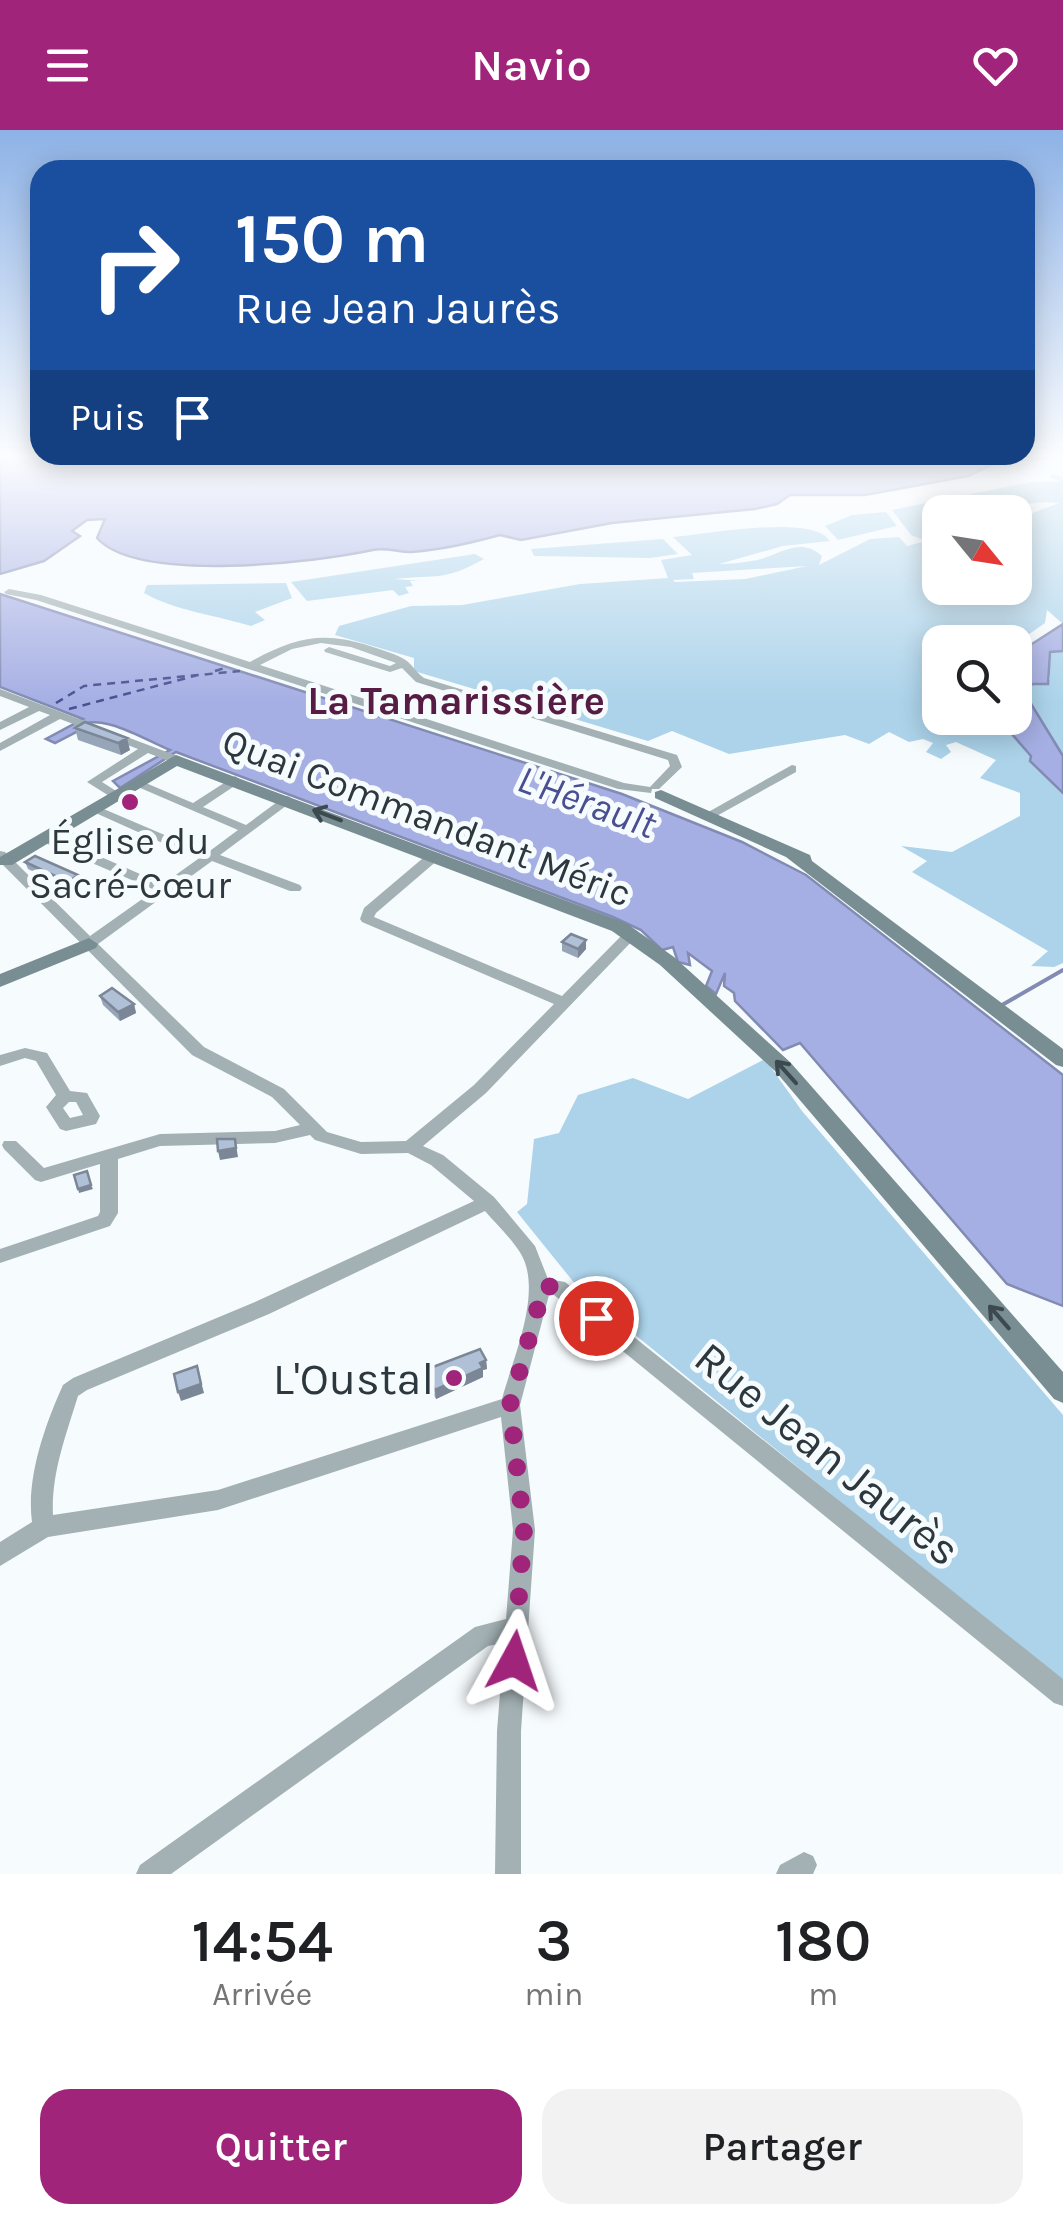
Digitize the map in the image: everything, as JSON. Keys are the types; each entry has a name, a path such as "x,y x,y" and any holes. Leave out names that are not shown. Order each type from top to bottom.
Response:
{"street":[{"path":"8,592 38,597 48,604 622,786 657,790 836,879 859,904 1063,1060"},
{"path":"249,667 296,640 328,640 404,664 414,678 641,747 676,762 657,790"},
{"path":"296,640 390,669 404,664"},
{"name":"Quai Commandant Méric","path":"0,692 631,934 783,1068 1063,1391"},
{"path":"0,727 38,707"},
{"path":"0,748 60,715"},
{"path":"118,796 92,784 147,749"},
{"path":"169,757 137,784 48,839 3,858 186,1042 210,1061 278,1093 309,1128 362,1148 410,1147 437,1160 488,1202 529,1252 540,1287 510,1405 524,1530 508,1731 508,1874"},
{"path":"710,815 792,770"},
{"path":"193,808 234,780"},
{"path":"137,784 244,828"},
{"path":"0,982 89,944 244,828 288,800"},
{"path":"94,810 295,888"},
{"path":"48,839 164,889"},
{"path":"434,856 368,911 366,918 564,1002"},
{"path":"410,1147 480,1089 631,934"},
{"path":"0,1061 24,1053 41,1057 65,1096"},
{"path":"10,1144 41,1175 160,1140 274,1137 309,1128"},
{"path":"0,1256 104,1220 109,1213 108,1156"},
{"path":"44,1527 40,1512 70,1391 262,1308 488,1202"},
{"name":"Rue Jean Jaurès","path":"540,1287 558,1286 1063,1694"},
{"path":"0,1555 44,1527 218,1500 510,1405"},
{"path":"149,1874 483,1635 516,1629"}],"shaded area":[{"path":"663,539 678,554 650,558 534,556 531,549"},
{"name":"La Tamarissière","path":"676,539 830,541 783,546 719,564 760,559 804,547 822,556 819,565 869,539 901,539 907,546 922,542 922,605 1032,605 1032,539 1063,539 1063,624 1047,610 1045,623 1032,632 1032,625 922,625 922,735 1013,735 1032,756 1030,761 1063,793 1063,963 1054,967 1031,966 1048,951 912,872 927,861 901,846 952,852 1020,816 1020,793 980,778 996,760 956,742 946,745 951,752 941,759 926,752 933,743 923,739 909,742 889,732 869,744 845,735 729,754 672,731 648,741 414,671 414,658 335,635 339,626 411,606 462,605 580,584 668,578 661,560 692,555","holes":["807,566 745,579 675,582 694,579 692,573"]},
{"path":"475,554 484,559 459,571 395,579 421,581 410,581 413,586 405,587 409,593 399,596 393,590 307,601 291,582"},
{"path":"286,583 292,598 255,612 265,620 251,626 182,608 144,593 147,585"},
{"path":"1063,651 1063,756 1032,705 1032,684 1050,680 1049,652"},
{"path":"765,1059 802,1111 1063,1415 1063,1683 580,1290 517,1212 527,1204 534,1139 559,1133 578,1095 633,1078 688,1099"}],"water":[{"path":"0,539 75,539 44,561 0,574"},
{"path":"99,539 482,539 434,550 377,549 312,560 229,566 150,561 118,552"},
{"name":"L'Hérault","path":"0,594 622,794 742,842 806,875 1063,1075 1063,1306 1007,1284 800,1043 783,1050 735,1001 734,993 724,986 725,973 716,994 706,986 712,971 688,953 690,965 678,962 673,947 662,950 641,930 613,917 176,752 120,788 113,781 170,750 124,729 88,723 55,743 46,739 83,719 0,687"},
{"path":"1063,624 1063,651 1050,652 1048,684 1032,684 1032,644"},
{"path":"1032,705 1063,756 1063,793 1030,761 1031,756 1013,735 1032,735"}],"building":[{"path":"85,722 127,738 118,743 75,728"},
{"path":"97,827 119,836 109,843 98,842"},
{"path":"35,856 78,875 68,882 25,862"},
{"path":"571,934 586,940 578,949 562,942"},
{"path":"112,988 134,1004 118,1012 100,996"},
{"path":"217,1139 235,1139 236,1148 218,1151"},
{"path":"87,1171 91,1185 78,1189 74,1175"},
{"path":"480,1349 486,1360 480,1363 483,1368 435,1390 425,1370"},
{"path":"197,1366 201,1384 178,1392 174,1374"}],"waterway":[{"path":"1002,1005 1063,970"}],"ferry route":[{"path":"215,671 228,667"},
{"path":"198,675 240,671"},
{"path":"56,703 84,686 198,675"},
{"path":"69,709 198,675"}],"place":[{"name":"Église du Sacré-Cœur","path":"130,802"},
{"name":"L'Oustal","path":"454,1378"}],"district":[{"name":"La Tamarissière","path":"456,700"}],"route":[{"path":"514,1661 524,1530 510,1405 540,1287 558,1286 596,1318"}]}
